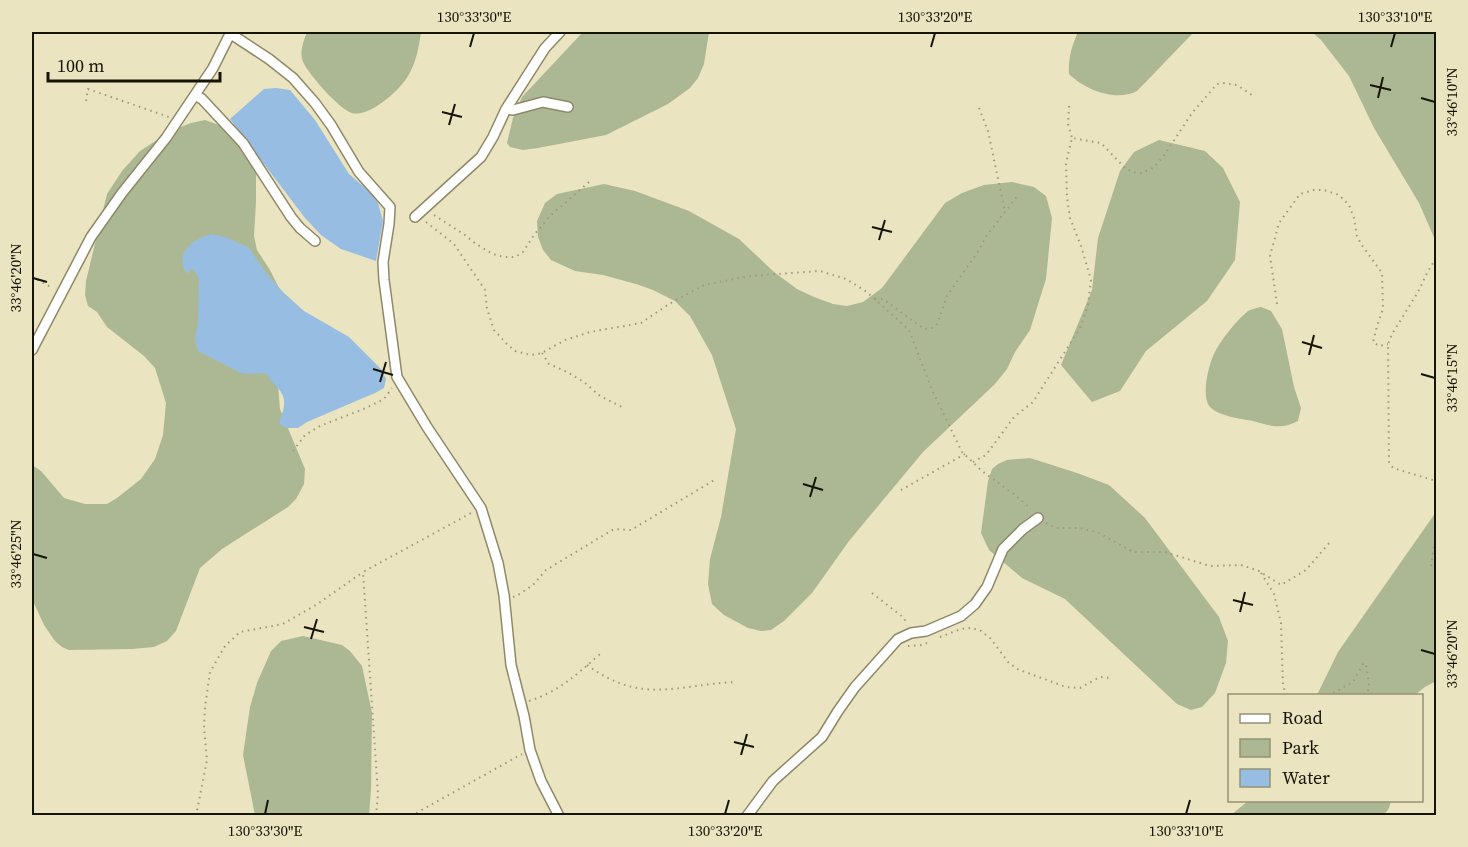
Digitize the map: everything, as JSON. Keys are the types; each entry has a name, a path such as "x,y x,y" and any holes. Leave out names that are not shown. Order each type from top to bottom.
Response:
{"street":[{"path":"32,351 91,237 122,193 166,138 213,68 231,32 293,78 331,125 358,172 390,207 383,262 397,377 481,508 498,563 512,665 530,750 541,781 559,816"},
{"path":"415,217 481,157 506,109 545,48 560,32"},
{"path":"195,94 243,143 291,217 315,241"},
{"path":"506,109 513,110 543,102 568,106"},
{"path":"747,816 773,780 822,737 855,687 891,646 898,639 911,633 926,631 961,616 975,604 987,587 1003,549 1038,518"}],"path":[{"path":"1072,138 1101,143 1125,168 1141,173 1153,168 1163,157 1192,113 1217,84 1237,85 1252,95"},
{"path":"86,101 88,89 166,115 177,121"},
{"path":"973,462 986,455 1014,417 1033,402 1080,328 1088,305 1091,280 1070,218 1067,197 1066,163 1072,138 1068,124 1069,106"},
{"path":"979,108 988,131 1005,212"},
{"path":"423,209 493,254 514,257 523,252 550,216 589,183"},
{"path":"1277,304 1270,256 1279,223 1300,194 1324,190 1339,195 1349,205 1361,244 1382,273 1383,309 1373,342 1379,346 1388,344"},
{"path":"875,299 883,299 925,329 932,328 937,324 947,296 985,238 1018,195"},
{"path":"415,217 429,223 454,244 485,290 487,309 494,330 515,351 531,355 542,353 565,340 590,332 641,323 669,304 704,285 748,276 820,271 846,279 867,292 909,330 932,390 962,452 1030,508 1038,518 1056,528 1080,528 1100,533 1133,552 1165,552 1210,566 1241,565 1259,571 1281,585 1306,570 1331,541"},
{"path":"1437,258 1388,344 1389,462 1393,468 1437,481"},
{"path":"32,277 61,293"},
{"path":"542,353 549,364 567,372 584,382 600,396 624,408"},
{"path":"293,452 305,435 320,426 384,399 397,377"},
{"path":"901,490 965,454"},
{"path":"504,599 518,595 533,585 546,570 614,529 631,530 716,479"},
{"path":"196,816 207,760 204,718 210,672 225,646 240,632 283,624 316,605 363,572 481,508"},
{"path":"1431,566 1437,534"},
{"path":"1259,571 1274,594 1281,622 1283,686 1286,694"},
{"path":"363,572 378,794 376,816"},
{"path":"872,593 904,618 911,633"},
{"path":"891,646 922,645 969,628 980,630 991,639 1008,662 1017,669 1066,687 1080,688 1100,677 1111,678"},
{"path":"520,704 546,696 565,684 600,654"},
{"path":"1332,694 1353,682 1363,664 1366,664 1369,686 1367,694"},
{"path":"586,665 599,674 626,686 644,690 735,682"},
{"path":"411,816 530,750"}],"green space":[{"path":"307,32 421,32 415,60 404,82 375,107 367,111 352,113 332,98 305,65 302,52"},
{"path":"583,32 709,32 704,64 698,78 690,88 668,104 606,135 523,150 510,147 507,143 513,118 522,97"},
{"path":"1078,32 1194,32 1137,91 1110,95 1083,85 1069,74 1071,52"},
{"path":"1312,32 1436,32 1436,242 1419,203 1374,128 1349,76"},
{"path":"205,120 238,132 256,152 254,236 257,250 289,308 278,385 280,409 305,469 304,484 296,499 288,507 222,549 200,568 176,631 167,641 154,647 69,650 55,641 44,625 32,599 32,465 41,471 64,498 85,504 107,504 141,479 155,459 163,435 166,403 155,368 144,356 107,327 97,312 88,306 85,295 86,281 107,194 122,171 140,151 171,131"},
{"path":"1159,140 1205,151 1223,168 1240,202 1235,260 1207,301 1146,351 1120,391 1092,402 1061,365 1092,290 1098,238 1120,171 1134,152"},
{"path":"1012,182 1034,187 1046,196 1052,218 1046,279 1030,330 1007,369 995,384 923,452 849,541 812,593 784,621 771,630 761,631 748,628 724,615 712,604 708,584 710,559 721,517 736,429 712,355 690,316 675,301 636,284 603,275 575,271 551,260 543,250 538,237 537,221 545,203 557,194 604,184 635,191 689,211 739,239 774,272 797,289 833,304 847,306 863,302 882,288 945,203 962,193 984,185"},
{"path":"1261,307 1271,311 1282,329 1294,387 1301,408 1298,421 1286,426 1270,426 1224,415 1210,407 1207,402 1206,381 1214,354 1220,343 1248,311"},
{"path":"1030,458 1109,485 1145,518 1219,617 1228,641 1226,663 1215,693 1202,707 1191,710 1177,704 1065,599 1022,578 989,550 981,533 988,481 992,469 1007,460"},
{"path":"1436,512 1436,681 1416,694 1317,694 1338,652"},
{"path":"303,636 342,645 362,666 372,713 369,815 255,815 243,755 250,707 257,683 271,651 281,641"},
{"path":"1247,802 1391,802 1384,815 1231,815"}],"water":[{"path":"264,89 290,90 315,120 349,174 369,191 378,203 383,221 376,261 341,249 321,235 305,218 230,119"},
{"path":"212,234 228,238 249,248 267,274 304,311 349,337 381,369 386,379 384,388 298,428 286,428 279,423 284,408 281,391 267,374 241,373 198,351 195,340 198,322 199,278 192,268 187,274 182,259 192,243"}]}
